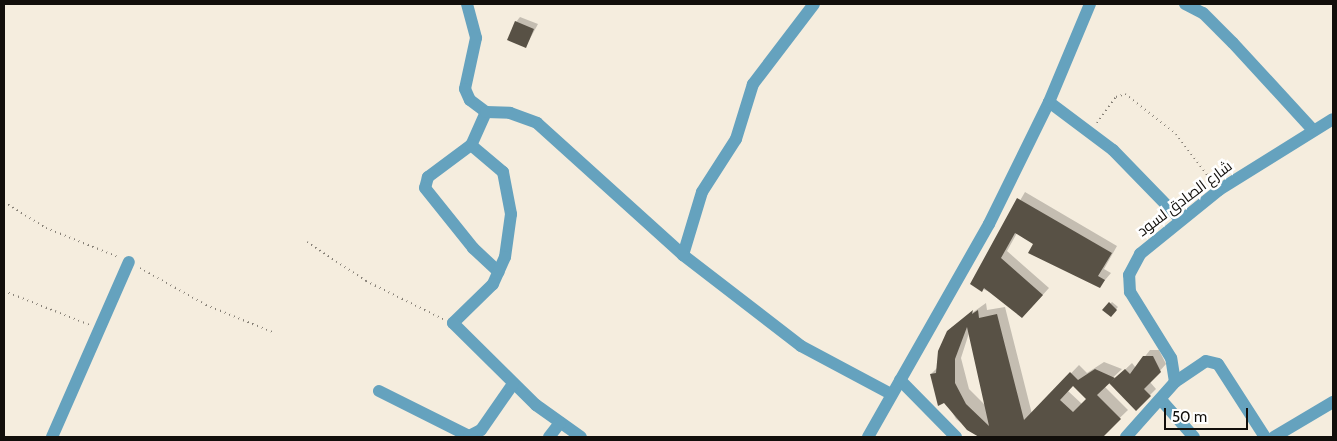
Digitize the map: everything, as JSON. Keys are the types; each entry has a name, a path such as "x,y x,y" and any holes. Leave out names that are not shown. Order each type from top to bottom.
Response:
{"street":[{"path":"467,4 476,38 465,90 470,100 486,112 521,116 549,131 683,255 801,346 891,394"},
{"path":"683,255 702,192 736,140 752,84 814,4"},
{"path":"868,437 891,394 978,246 1050,102 1090,4"},
{"path":"1186,4 1202,13 1233,43 1313,130"},
{"path":"1050,102 1092,131 1180,219"},
{"path":"486,112 470,145 428,177 425,188 473,248 499,272"},
{"name":"شارع الصادق لسود","path":"1176,382 1171,358 1133,301 1129,275 1140,254 1180,219 1219,190 1313,130 1332,121"},
{"path":"470,145 503,172 510,189 512,214 499,272 453,323 513,384 560,423 581,437"},
{"path":"52,437 129,262"},
{"path":"1126,437 1162,401 1176,382 1206,362 1218,364 1265,437"},
{"path":"900,380 956,437"},
{"path":"379,390 468,436 481,430 513,384"},
{"path":"1162,401 1194,437"},
{"path":"1274,437 1333,402"},
{"path":"550,437 560,423"}],"path":[{"path":"1092,131 1116,97 1125,94 1176,134 1219,190"},
{"path":"307,242 374,286 453,323"},
{"path":"4,291 101,329"}],"building":[{"path":"515,21 534,29 526,48 507,40"},
{"path":"1017,198 1112,253 1098,276 1105,280 1100,288 1028,253 1033,244 1015,233 1001,258 1043,295 1022,318 984,288 982,292 970,284"},
{"path":"1109,302 1117,310 1111,317 1102,310"},
{"path":"973,310 972,314 978,310 979,318 997,314 1024,420 1070,372 1078,380 1095,369 1115,378 1097,395 1121,419 1103,437 979,437 967,430 944,403 938,406 930,374 936,373 938,351 947,331","holes":["967,327 989,426 966,404 955,383 955,359","1073,386 1086,399 1073,412 1060,400"]},
{"path":"1143,356 1153,356 1161,372 1144,389 1151,396 1136,411 1109,383 1125,369 1130,374"}]}
